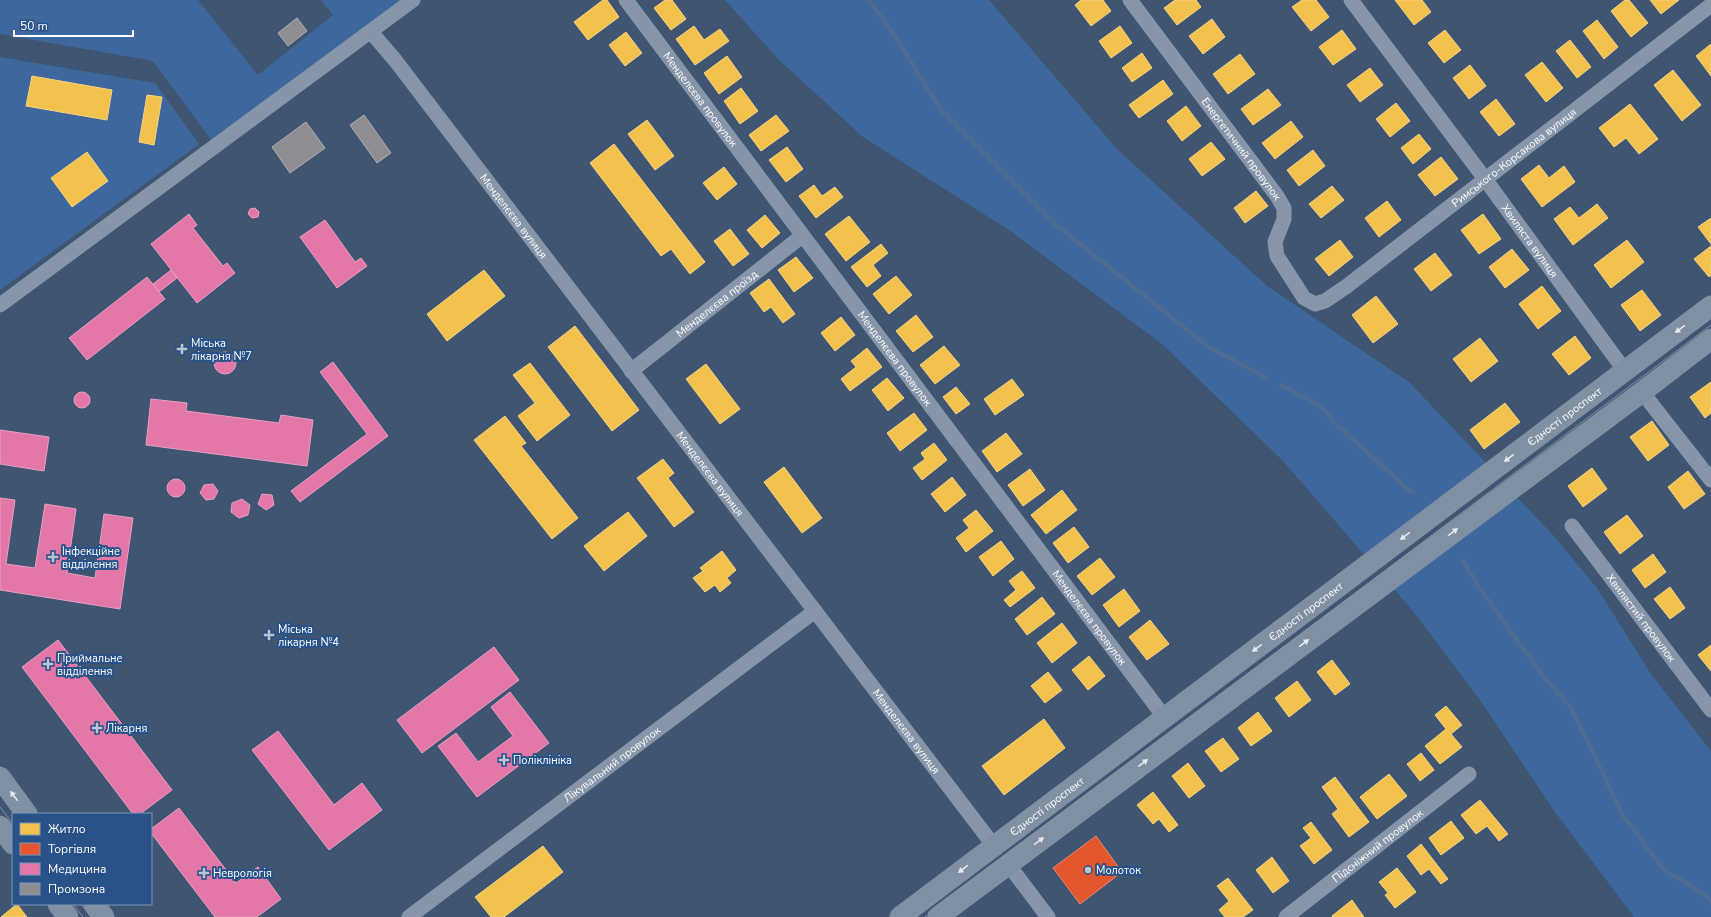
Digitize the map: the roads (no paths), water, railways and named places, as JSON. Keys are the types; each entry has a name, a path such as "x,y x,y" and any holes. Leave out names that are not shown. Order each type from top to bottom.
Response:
{"main road":[{"name":"Єдності проспект","path":"900,917 1711,306"},
{"name":"Єдності проспект","path":"938,917 1711,339"},
{"name":"Хвиляста вулиця","path":"1624,371 1642,392"},
{"path":"0,777 26,813"},
{"path":"0,826 12,843"},
{"name":"Менделєєва вулиця","path":"994,846 1008,864"},
{"path":"59,905 68,917"},
{"path":"95,905 104,917"}],"street":[{"path":"0,305 413,0"},
{"name":"Менделєєва провулок","path":"626,0 1165,718"},
{"name":"Енергетичний провулок","path":"1130,0 1277,196 1284,208 1284,219 1275,242 1277,256 1304,298 1315,304"},
{"name":"Хвиляста вулиця","path":"1351,0 1485,179 1624,371"},
{"name":"Римського-Корсакова вулиця","path":"1315,304 1325,301 1337,293 1711,5"},
{"name":"Менделєєва вулиця","path":"371,32 395,60 994,846"},
{"name":"Менделєєва проїзд","path":"631,371 802,236"},
{"name":"Хвиляста вулиця","path":"1642,392 1711,480"},
{"name":"Хвилястий провулок","path":"1572,526 1711,710"},
{"name":"Лікувальний провулок","path":"409,917 815,611"},
{"name":"Підсніжний провулок","path":"1286,917 1469,774"},
{"name":"Менделєєва вулиця","path":"1008,864 1048,917"}],"waterway":[{"path":"869,0 895,36 941,110 1055,224 1208,347 1267,378"},
{"path":"1282,386 1322,407 1337,425 1411,492"},
{"path":"1463,561 1481,590 1546,680 1570,706 1624,817 1663,869 1707,896 1711,902"}],"tram line":[{"path":"913,917 1711,315"},
{"path":"925,917 1711,325"},
{"path":"0,795 13,813"},
{"path":"0,807 12,823"},
{"path":"74,905 83,917"},
{"path":"82,905 91,917"}],"place":[{"name":"Міська лікарня №7","path":"182,349"},
{"name":"Інфекційне відділення","path":"53,557"},
{"name":"Міська лікарня №4","path":"269,635"},
{"name":"Приймальне відділення","path":"48,664"},
{"name":"Лікарня","path":"97,728"},
{"name":"Поліклініка","path":"504,760"},
{"name":"Молоток","path":"1088,870"},
{"name":"Неврологія","path":"204,873"}]}
